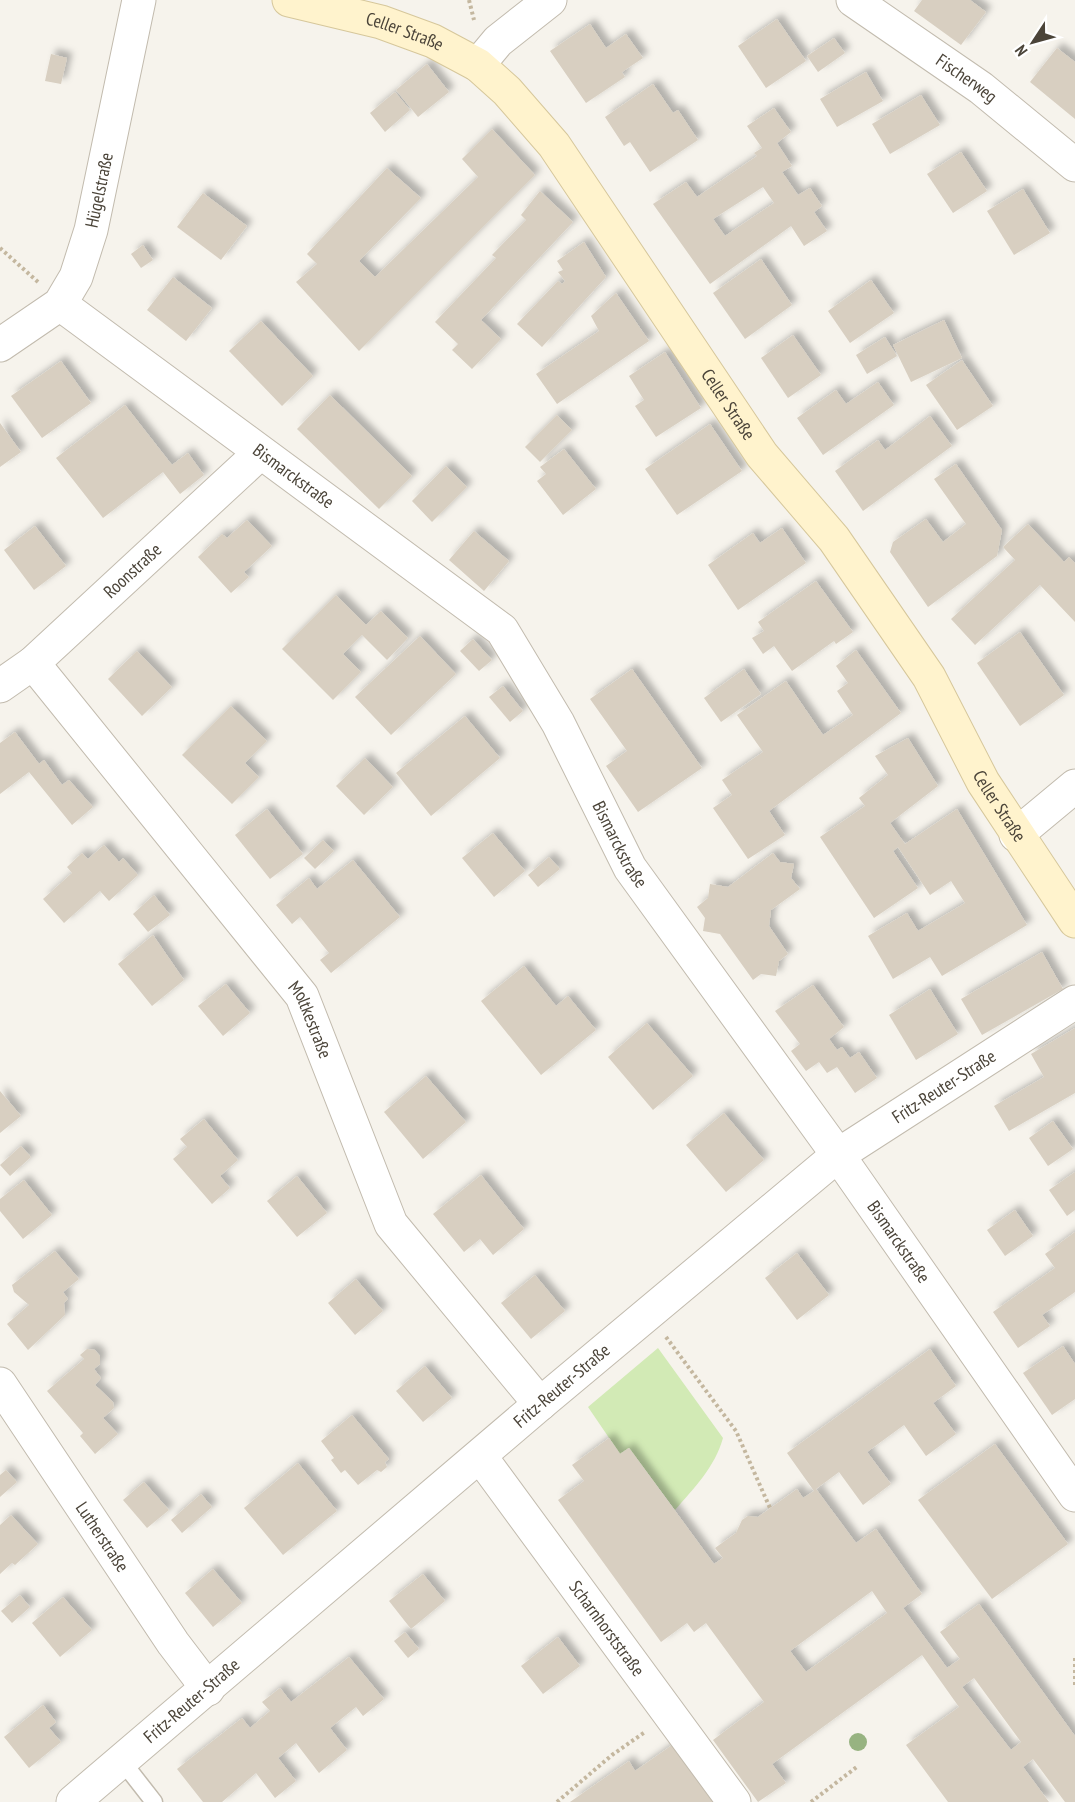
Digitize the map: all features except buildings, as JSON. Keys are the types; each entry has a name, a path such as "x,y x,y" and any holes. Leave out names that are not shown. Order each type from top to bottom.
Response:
{"street":[{"name":"Hügelstraße","path":"0,345 60,303 76,277 91,230 139,0"},
{"path":"478,65 498,41 550,0"},
{"name":"Fischerweg","path":"853,0 981,88 1075,165"},
{"name":"Celler Straße","path":"298,1 381,22 433,41 478,65 500,98 554,145 719,409 834,539 928,677 969,757 1017,835 1075,921"},
{"name":"Bismarckstraße","path":"60,303 502,630 558,723 630,868 838,1155 1075,1495"},
{"name":"Roonstraße","path":"0,686 33,663 260,453"},
{"name":"Moltkestraße","path":"33,663 302,996 391,1224 540,1404"},
{"path":"1017,835 1075,786"},
{"name":"Fritz-Reuter-Straße","path":"73,1802 540,1404 838,1155 1075,1002"},
{"name":"Lutherstraße","path":"0,1384 173,1643 208,1689"},
{"name":"Scharnhorststraße","path":"480,1456 734,1802"}],"lane":[{"path":"122,1761 154,1802"}],"path":[{"path":"469,0 475,23"},
{"path":"0,248 60,303"},
{"path":"680,1353 736,1431 770,1508"},
{"path":"1075,1658 1075,1685"},
{"path":"557,1802 612,1755 670,1714"},
{"path":"811,1802 858,1766"}],"green space":[{"path":"658,1348 723,1438 709,1468 675,1510 629,1448 620,1454 588,1407"}]}
